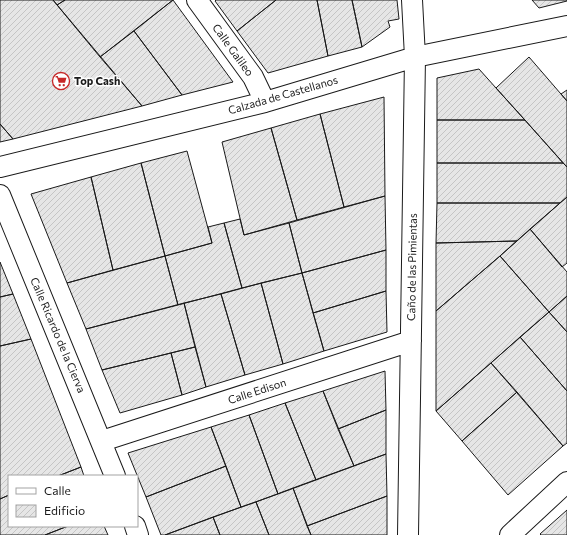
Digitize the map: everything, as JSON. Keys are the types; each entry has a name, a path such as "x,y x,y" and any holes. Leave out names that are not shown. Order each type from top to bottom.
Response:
{"street":[{"name":"Calle Galileo","path":"197,0 253,77 265,102"},
{"name":"Caño de las Pimientas","path":"408,535 415,57 412,0"},
{"name":"Calzada de Castellanos","path":"0,167 265,102 415,57 567,26"},
{"name":"Calle Ricardo de la Cierva","path":"0,195 115,475"},
{"name":"Calle Edison","path":"102,441 411,340"},
{"path":"510,535 567,482"}],"building":[{"name":"Top Cash","path":"0,0 53,0 142,106 13,139 0,124"},
{"path":"53,0 65,0 57,5"},
{"path":"65,0 173,0 100,57 57,5"},
{"path":"173,0 233,82 182,95 134,31"},
{"path":"276,0 237,31 215,1"},
{"path":"276,0 317,0 328,56 268,73 237,31"},
{"path":"317,0 352,0 362,47 328,56"},
{"path":"352,0 397,0 399,19 388,21 390,27 362,47"},
{"path":"532,0 567,0 567,1 539,8"},
{"path":"134,31 182,95 142,106 100,57"},
{"path":"529,57 567,101 567,167 496,88"},
{"path":"479,69 525,120 437,120 437,78"},
{"path":"567,90 567,101 561,94"},
{"path":"384,97 385,196 344,207 320,114"},
{"path":"320,114 344,207 297,220 271,128"},
{"path":"437,120 525,120 563,163 437,163"},
{"path":"0,124 13,139 0,142"},
{"path":"271,128 297,220 244,235 222,142"},
{"path":"187,151 212,243 165,256 141,163"},
{"path":"141,163 165,256 113,270 91,177"},
{"path":"437,163 563,163 567,167 567,197 560,203 437,203"},
{"path":"91,177 113,270 67,283 31,194"},
{"path":"385,196 386,250 302,273 289,223"},
{"path":"567,197 567,263 562,267 530,229"},
{"path":"437,203 560,203 517,241 436,243"},
{"path":"240,219 244,235 289,223 302,273 242,288 224,223"},
{"path":"224,223 242,288 178,305 165,256 212,243 208,227"},
{"path":"530,229 567,272 567,296 549,312 500,256"},
{"path":"517,241 500,256 436,311 436,243"},
{"path":"386,250 386,291 313,313 302,273"},
{"path":"165,256 178,305 86,329 67,283"},
{"path":"500,256 549,312 436,411 436,311"},
{"path":"0,262 13,294 0,297"},
{"path":"302,273 324,351 283,364 261,283"},
{"path":"261,283 283,364 245,375 221,294"},
{"path":"386,291 387,332 324,351 313,313"},
{"path":"13,294 31,339 0,346 0,297"},
{"path":"221,294 245,375 206,387 184,303"},
{"path":"567,296 567,332 549,312"},
{"path":"184,303 195,347 102,370 86,329"},
{"path":"549,312 567,332 567,391 520,337"},
{"path":"520,337 567,391 567,443 563,446 491,363"},
{"path":"31,339 81,467 61,475 8,475 8,495 0,499 0,346"},
{"path":"195,347 206,387 182,395 171,353"},
{"path":"171,353 182,395 120,413 102,370"},
{"path":"491,363 517,392 462,441 436,411"},
{"path":"385,371 386,410 338,429 323,391"},
{"path":"323,391 354,466 316,480 285,403"},
{"path":"517,392 563,446 508,495 462,441"},
{"path":"285,403 316,480 278,494 249,415"},
{"path":"386,410 386,454 354,466 338,429"},
{"path":"249,415 278,494 241,507 211,427"},
{"path":"211,427 226,466 146,497 128,453"},
{"path":"386,454 387,496 307,526 293,488"},
{"path":"226,466 241,507 165,535 161,535 146,497"},
{"path":"81,467 84,475 61,475"},
{"path":"293,488 311,535 269,535 256,502"},
{"path":"8,495 8,527 65,527 45,535 0,535 0,499"},
{"path":"387,496 387,535 311,535 307,526"},
{"path":"256,502 269,535 220,535 213,517"},
{"path":"567,510 567,535 540,534"},
{"path":"213,517 220,535 165,535"},
{"path":"65,527 104,527 108,535 45,535"}],"place":[{"name":"Top Cash","path":"61,81"}]}
